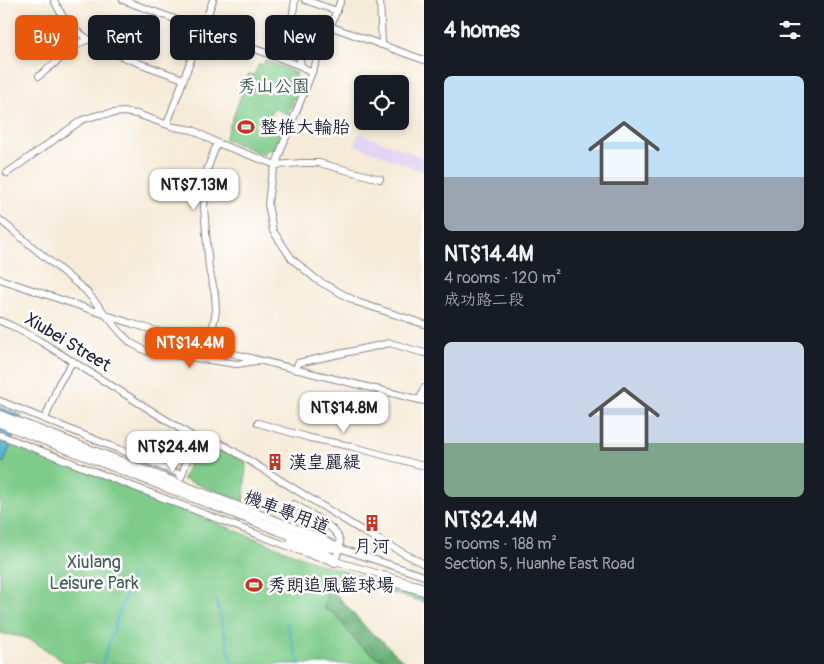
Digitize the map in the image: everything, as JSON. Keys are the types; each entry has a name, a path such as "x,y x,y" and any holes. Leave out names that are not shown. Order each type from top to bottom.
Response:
{"highway":[{"path":"0,420 175,494 324,554 335,561"},
{"path":"0,429 317,544 339,548"}],"street":[{"path":"54,0 67,22 86,40 183,79"},
{"path":"208,15 213,0"},
{"path":"296,0 293,13 301,66"},
{"path":"305,0 337,11"},
{"path":"334,21 341,0"},
{"path":"380,0 382,46"},
{"path":"124,1 170,18"},
{"path":"334,28 424,60"},
{"path":"39,76 86,40"},
{"path":"255,49 301,66 312,73"},
{"path":"170,126 190,60"},
{"path":"318,60 271,179 268,208 273,232 292,259 317,280 357,302 424,324"},
{"path":"7,173 82,120 98,115 123,112 137,114 170,126 194,130 217,143 276,165 307,163 336,166 380,179"},
{"path":"208,346 216,311 215,294 209,269 204,207 207,170 217,143"},
{"path":"0,220 86,292 131,343 146,351 237,364 260,361"},
{"path":"0,280 105,315 260,361 422,401 424,388"},
{"name":"Xiubei Street","path":"0,321 19,329 195,438 207,438 227,447 364,532 424,564"},
{"path":"296,370 298,363 390,343 424,353"},
{"path":"45,419 59,383 72,361"},
{"path":"0,401 182,475"},
{"path":"0,414 175,494"},
{"path":"258,423 424,466"},
{"path":"0,435 175,494"},
{"path":"175,494 195,438"},
{"path":"294,504 334,530 340,540 335,561 387,581 424,592"},
{"path":"339,548 424,576"},
{"path":"352,567 424,587"}],"shaded area":[{"path":"359,133 424,158 424,172 355,145"}],"green space":[{"name":"秀山公園","path":"265,60 297,73 296,79 300,83 288,114 273,108 266,126 281,133 274,151 270,149 264,155 225,139 249,74 254,75 259,64 263,65"},
{"name":"Xiulang Leisure Park","path":"0,437 320,564 411,591 424,598 424,602 342,579 328,585 324,609 334,613 358,644 387,664 67,664 33,641 23,637 0,633"},
{"path":"198,441 212,442 246,463 244,502 183,479"},
{"path":"328,587 371,633 407,664 387,664 358,644 334,613 324,609"}],"water":[{"path":"0,407 22,416 4,463 0,462"}],"waterway":[{"path":"102,664 132,575"},
{"path":"216,600 232,664"},
{"path":"286,621 299,664"}],"place":[{"name":"整椎大輪胎","path":"246,127"},
{"name":"漢皇麗緹","path":"275,462"},
{"name":"月河","path":"372,523"},
{"name":"秀朗追風籃球場","path":"254,585"}]}
